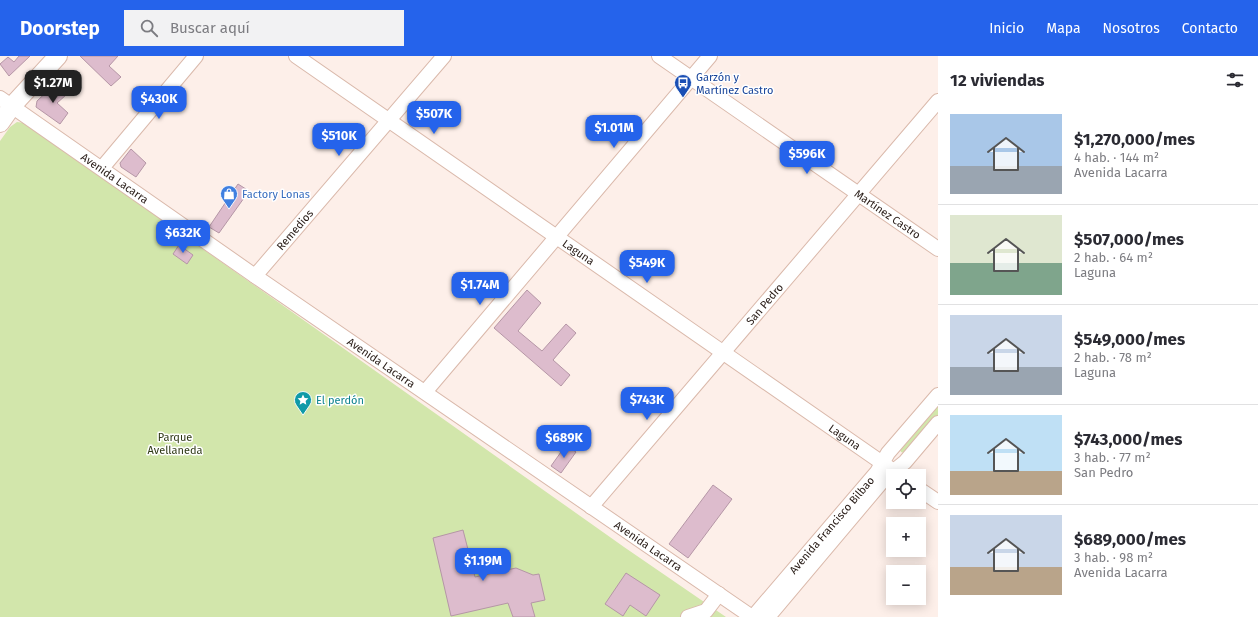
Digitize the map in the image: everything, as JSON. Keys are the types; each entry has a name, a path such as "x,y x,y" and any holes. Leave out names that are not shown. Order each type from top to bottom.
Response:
{"main road":[{"path":"0,122 6,102 58,56"}],"street":[{"path":"102,168 196,56"},
{"name":"Laguna","path":"296,56 891,469"},
{"name":"Remedios","path":"255,276 444,56"},
{"name":"Martínez Castro","path":"659,56 938,250"},
{"path":"424,392 710,56"},
{"name":"San Pedro","path":"591,507 938,101"},
{"name":"Avenida Lacarra","path":"6,102 255,276 753,617"},
{"name":"Avenida Francisco Bilbao","path":"892,469 888,453 938,395"},
{"name":"Avenida Francisco Bilbao","path":"894,469 905,462 938,423"},
{"name":"Avenida Francisco Bilbao","path":"753,617 877,472 886,471"},
{"name":"Avenida Francisco Bilbao","path":"768,617 886,477"},
{"path":"926,494 938,502"},
{"path":"688,617 706,611 719,594"}],"green space":[{"name":"Parque Avellaneda","path":"17,122 25,123 624,547 726,617 0,617 0,141 10,127"},
{"path":"938,401 938,416 904,453 901,452 899,448"}],"building":[{"path":"19,56 30,56 9,76 0,64 8,57 14,62"},
{"path":"80,56 118,56 109,66 121,77 111,86"},
{"path":"55,84 66,95 57,103 68,113 60,124 36,107 37,101"},
{"path":"131,149 146,163 136,177 121,167 120,163"},
{"name":"Factory Lonas","path":"238,184 249,191 219,233 209,227"},
{"path":"179,245 193,255 187,264 173,254"},
{"path":"527,290 541,303 518,331 542,351 566,324 576,333 553,360 570,375 561,386 494,328"},
{"path":"566,445 576,452 561,473 551,466"},
{"path":"713,485 732,499 688,558 669,544"},
{"path":"463,530 475,577 516,568 533,575 539,574 545,600 531,603 535,617 513,617 508,603 451,616 433,538"},
{"path":"626,573 660,595 646,616 630,605 623,616 605,604"}],"place":[{"name":"Garzón y Martínez Castro","path":"683,98"},
{"name":"Factory Lonas","path":"229,209"},
{"name":"El perdón","path":"303,415"}]}
